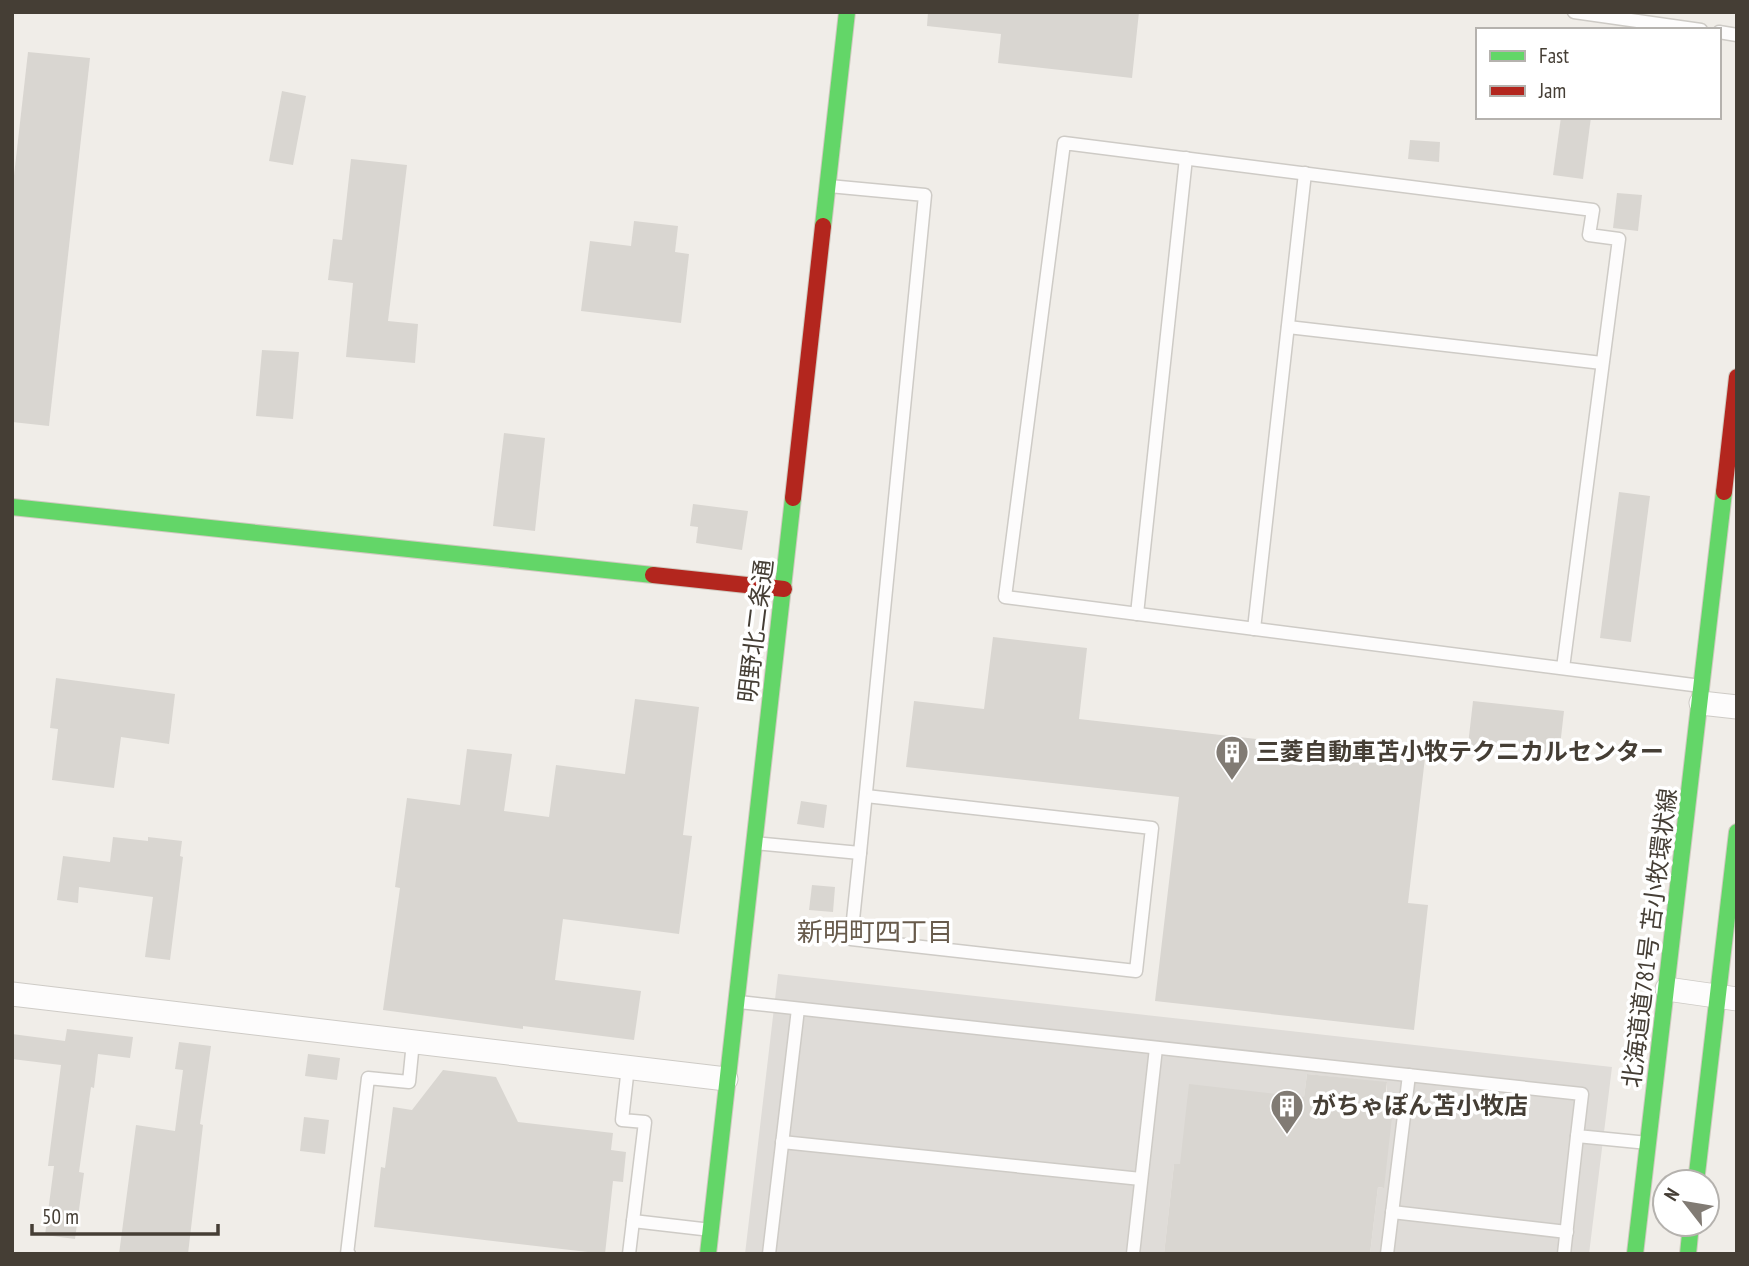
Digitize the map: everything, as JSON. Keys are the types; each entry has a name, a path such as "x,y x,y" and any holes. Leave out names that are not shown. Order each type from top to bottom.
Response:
{"street":[{"name":"明野北二条通","path":"708,1254 847,12"},
{"name":"北海道道781号 苫小牧環状線","path":"1635,1254 1737,377"},
{"path":"12,507 784,589"},
{"path":"1702,694 1737,707"},
{"path":"1698,1168 1728,998 1737,832"},
{"path":"1667,989 1728,998"},
{"path":"12,994 726,1079"}],"lane":[{"path":"1574,12 1687,28"},
{"path":"1563,668 1619,239 1590,235 1593,210 1064,143 1005,597 1563,668 1702,694"},
{"path":"1137,614 1186,158"},
{"path":"1254,629 1305,173"},
{"path":"828,186 925,195 851,939 1136,971 1152,828 866,796"},
{"path":"1288,327 1602,363"},
{"path":"754,843 860,853"},
{"path":"736,1002 1582,1094 1564,1254"},
{"path":"769,1254 798,1009"},
{"path":"349,1254 368,1078 409,1082 413,1042"},
{"path":"1133,1254 1156,1048"},
{"path":"628,1067 622,1120 645,1122 629,1254"},
{"path":"1387,1254 1409,1075"},
{"path":"1577,1136 1648,1143"},
{"path":"782,1142 1141,1179"},
{"path":"1392,1212 1567,1232"},
{"path":"633,1222 711,1230"}],"shaded area":[{"path":"778,974 1612,1067 1589,1254 1370,1254 1378,1187 1383,1188 1387,1083 1307,1074 1304,1097 1180,1164 1174,1164 1164,1254 745,1254"}],"building":[{"path":"928,12 1139,12 1132,78 998,63 1001,34 927,26"},
{"path":"28,52 90,58 49,426 12,422 12,193"},
{"path":"282,91 306,96 293,165 269,161"},
{"path":"1561,119 1591,119 1583,179 1553,175"},
{"path":"1410,140 1440,142 1439,162 1408,159"},
{"path":"351,159 407,165 388,321 418,324 415,363 346,357 353,283 328,280 333,239 342,240"},
{"path":"1617,193 1642,195 1638,231 1613,228"},
{"path":"634,221 678,226 675,252 689,254 681,323 581,311 590,241 631,246"},
{"path":"262,350 299,352 293,419 256,416"},
{"path":"504,433 545,438 535,531 493,526"},
{"path":"1619,492 1650,496 1631,642 1600,638"},
{"path":"693,504 748,511 742,550 696,543 698,527 690,526"},
{"path":"993,637 1087,648 1079,719 1425,758 1408,903 1428,905 1414,1030 1155,1001 1179,797 906,767 914,701 984,709"},
{"path":"56,678 175,694 169,744 121,737 114,788 52,780 58,729 50,728"},
{"path":"635,699 699,707 683,835 692,836 679,934 563,919 555,980 641,991 634,1040 523,1026 523,1029 383,1010 400,888 395,887 407,798 460,805 467,749 512,754 504,811 549,817 556,765 625,774"},
{"path":"1473,701 1564,711 1559,755 1468,745"},
{"path":"801,801 827,805 824,828 797,824"},
{"path":"113,837 182,841 180,856 183,857 170,960 145,957 153,897 79,887 78,903 57,900 63,856 110,862"},
{"path":"812,885 835,887 833,912 809,910"},
{"path":"67,1029 133,1037 130,1058 98,1054 79,1172 84,1173 75,1239 45,1235 54,1166 48,1166 61,1065 12,1059 12,1034 65,1041"},
{"path":"179,1042 211,1046 200,1124 203,1125 188,1254 119,1254 136,1125 175,1131 183,1070 175,1069"},
{"path":"308,1054 340,1058 337,1080 305,1076"},
{"path":"443,1070 496,1077 518,1122 613,1133 611,1150 626,1152 623,1182 613,1181 605,1254 374,1227 381,1167 385,1168 393,1107 412,1110"},
{"name":"がちゃぽん苫小牧店","path":"1307,1074 1387,1082 1384,1107 1393,1108 1384,1188 1378,1187 1370,1254 1164,1254 1174,1164 1180,1164 1189,1084 1304,1097"},
{"path":"304,1117 329,1120 325,1154 300,1151"}],"traffic: fast":[{"path":"823,226 847,12"},
{"path":"1635,1254 1724,492"},
{"path":"708,1254 793,498"},
{"path":"12,507 653,575"},
{"path":"1698,1168 1737,832"},
{"path":"1688,1254 1690,1238"}],"traffic: jam":[{"path":"793,498 823,226"},
{"path":"1724,492 1737,377"},
{"path":"653,575 784,589"}],"place":[{"name":"三菱自動車苫小牧テクニカルセンター","path":"1232,782"},
{"name":"がちゃぽん苫小牧店","path":"1287,1136"}],"district":[{"name":"新明町四丁目","path":"875,932"}]}
